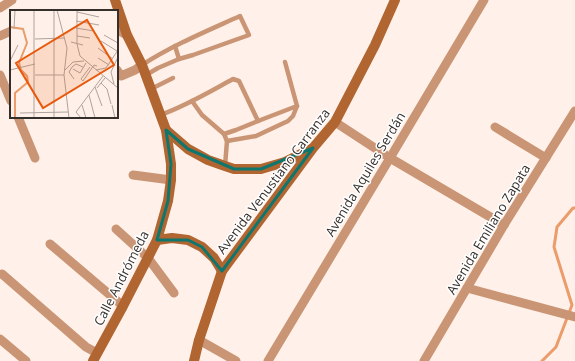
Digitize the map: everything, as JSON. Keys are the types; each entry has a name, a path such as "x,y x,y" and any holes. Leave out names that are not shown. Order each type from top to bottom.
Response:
{"main road":[{"name":"Calle Andrómeda","path":"95,357 157,240 168,201 171,180 171,164 166,130 142,65 127,35 115,0"},
{"name":"Avenida Venustiano Carranza","path":"194,361 199,340 222,271 335,122 375,45 395,0"},
{"path":"166,130 188,149 208,160 234,169 262,169 285,162 314,148"},
{"path":"157,240 172,238 188,240 202,247 214,258 222,271"}],"street":[{"path":"0,8 12,0"},
{"name":"Avenida Aquiles Serdán","path":"268,361 484,0"},
{"path":"118,30 127,35"},
{"path":"0,36 10,31"},
{"path":"118,72 121,76 142,65"},
{"path":"0,75 10,99"},
{"name":"Avenida Emiliano Zapata","path":"424,361 504,225 575,111"},
{"path":"18,118 35,158"},
{"path":"335,122 390,158 504,225"},
{"path":"494,127 546,158"},
{"path":"133,175 171,180"},
{"path":"116,229 148,258 174,294"},
{"path":"50,244 123,306"},
{"path":"2,274 86,347 95,357"},
{"path":"467,288 575,317"},
{"path":"0,339 26,361"},
{"path":"199,340 236,361"}],"lane":[{"path":"142,65 175,46 240,16 249,35 193,55 179,58 146,75"},
{"path":"175,46 179,58"},
{"path":"227,141 256,136 288,121 293,116 297,106 285,62"},
{"path":"151,89 173,78"},
{"path":"160,115 174,110 233,79 236,79 239,81 258,121"},
{"path":"192,101 202,116 224,134 227,141 225,166"},
{"path":"224,134 297,106"}],"highlighted area":[{"path":"166,130 188,149 234,169 261,169 313,148 222,271 202,247 188,240 157,240 168,201 171,164"}],"waterway":[{"path":"542,361 556,347 572,305 554,247 557,227 573,208 575,208"}]}
